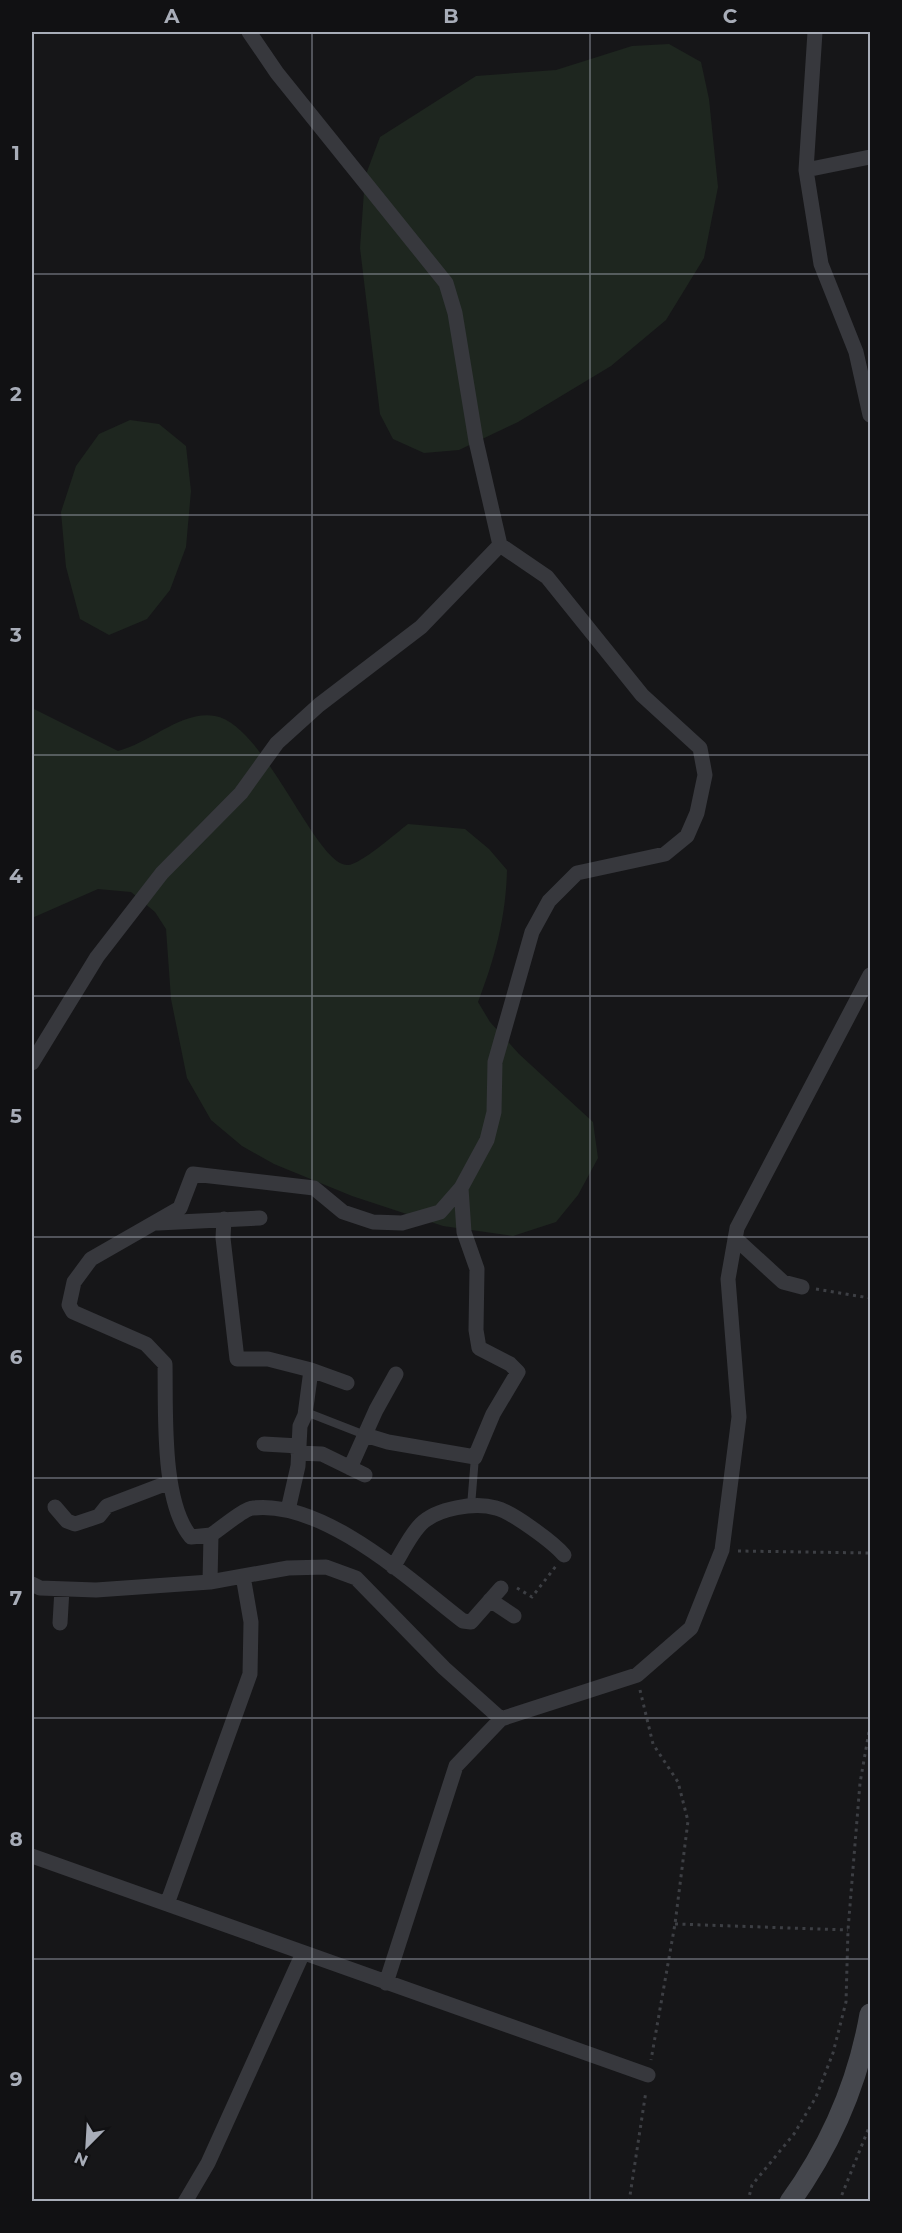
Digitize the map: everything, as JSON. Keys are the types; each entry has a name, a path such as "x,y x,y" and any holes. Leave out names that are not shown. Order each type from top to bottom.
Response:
{"main road":[{"path":"790,2202 824,2150 844,2107 857,2072 870,2014"}],"street":[{"path":"249,32 277,73 446,283 455,313 476,441 500,545 547,577 642,695 700,748 705,775 697,813 687,836 665,854 577,873 549,901 532,932 495,1062 494,1112 487,1140 461,1188 441,1212 402,1223 373,1222 343,1212 314,1188 194,1174 180,1208 91,1258 74,1282 69,1305 73,1312 146,1344 165,1364 170,1482 183,1528 191,1537 211,1534 250,1508 288,1510 356,1538 463,1621 471,1622 501,1588"},
{"path":"815,32 806,170 821,264 856,352 870,415"},
{"path":"806,170 870,157"},
{"path":"32,1063 97,957 162,873 241,793 277,743 319,705 421,627 500,545"},
{"path":"386,1983 456,1766 501,1719 637,1675 691,1628 722,1550 739,1417 728,1279 737,1228 870,975"},
{"path":"365,1434 388,1442 475,1457 493,1414 518,1372 510,1364 479,1348 476,1330 477,1269 464,1232 461,1188"},
{"path":"155,1223 260,1218"},
{"path":"224,1219 223,1238 237,1359 268,1359 311,1370 347,1383"},
{"path":"735,1238 783,1282 802,1287"},
{"path":"288,1510 300,1426 306,1412 311,1370"},
{"path":"350,1468 396,1374"},
{"path":"264,1444 322,1454 365,1475"},
{"path":"56,1507 67,1521 75,1524 99,1516 107,1506 170,1482"},
{"path":"393,1567 421,1523 444,1512 482,1505 498,1508 555,1544 564,1555"},
{"path":"210,1582 211,1534"},
{"path":"32,1584 40,1588 96,1590 210,1582 288,1568 326,1567 356,1578 444,1668 501,1719"},
{"path":"166,1904 250,1674 251,1622 243,1576"},
{"path":"60,1623 62,1588"},
{"path":"490,1600 514,1616"},
{"path":"32,1856 648,2075"},
{"path":"185,2202 208,2163 303,1953"}],"lane":[{"path":"306,1412 365,1434"},
{"path":"471,1507 475,1457"}],"path":[{"path":"802,1287 870,1298"},
{"path":"722,1550 870,1553"},
{"path":"501,1588 510,1583 532,1597 564,1555"},
{"path":"637,1675 653,1744 678,1782 688,1821 675,1924 848,1930"},
{"path":"752,2202 749,2197 752,2185 794,2134 816,2097 833,2053 846,2002 848,1930 860,1783 870,1726"},
{"path":"839,2202 870,2125"}],"shaded area":[{"path":"669,44 701,62 709,99 718,187 704,258 666,320 611,366 518,422 459,450 424,453 393,439 380,414 360,248 365,177 380,137 476,76 556,70 632,46"},
{"path":"130,420 159,424 186,446 191,491 186,547 170,590 147,619 109,635 80,619 66,567 61,512 76,466 99,434"},
{"path":"32,708 118,751 178,722 203,715 215,716 234,725 271,767 321,844 335,860 348,865 354,864 369,854 408,824 465,829 489,849 507,870 506,887 498,937 478,1002 490,1022 519,1054 593,1122 598,1158 578,1195 556,1222 513,1236 443,1226 352,1196 274,1164 242,1146 211,1120 187,1078 171,999 166,929 155,912 131,892 98,889 32,918"}]}
